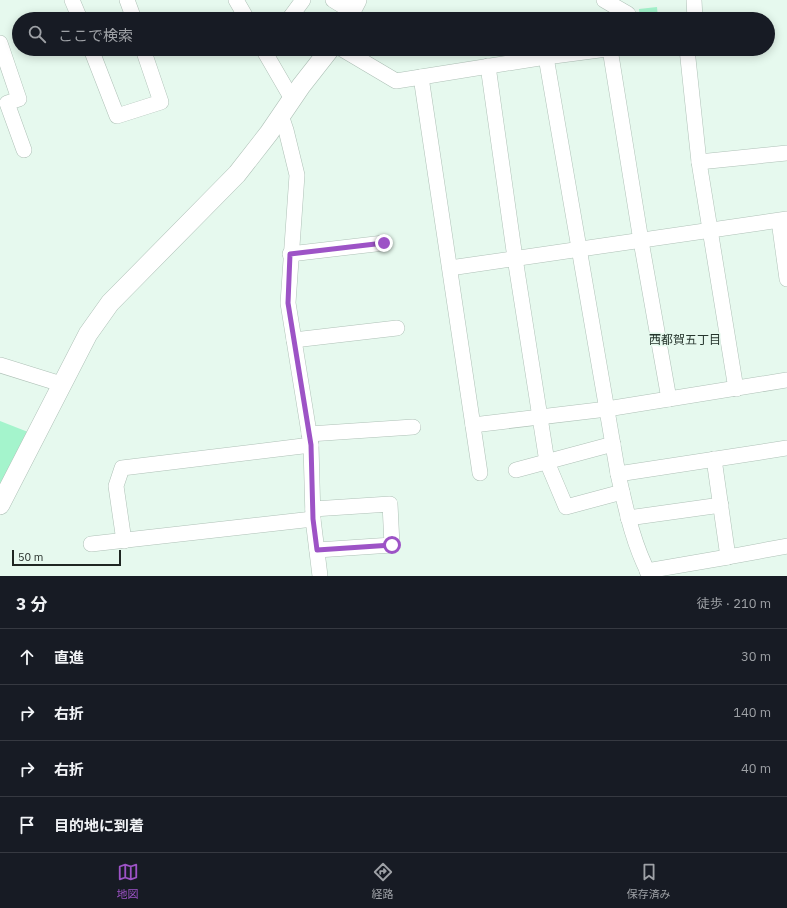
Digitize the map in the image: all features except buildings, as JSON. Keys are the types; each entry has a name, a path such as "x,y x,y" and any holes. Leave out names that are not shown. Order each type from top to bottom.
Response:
{"street":[{"path":"72,0 77,12"},
{"path":"127,0 131,12"},
{"path":"236,0 243,12"},
{"path":"294,12 303,0"},
{"path":"333,0 352,10"},
{"path":"604,0 625,12"},
{"path":"694,0 695,12"},
{"path":"0,42 19,99 7,103 24,150"},
{"path":"94,56 117,116 161,102 145,56"},
{"path":"268,56 292,98"},
{"path":"0,505 88,334 110,303 237,174 269,133 292,98 325,56"},
{"path":"354,56 396,81 554,56"},
{"path":"611,56 669,399"},
{"path":"688,56 699,162 736,389"},
{"path":"546,57 618,474 628,518 640,558 648,573 787,546"},
{"path":"488,66 515,258 547,462 566,507 622,492"},
{"path":"421,77 480,473"},
{"path":"279,117 283,121 286,130 297,175 290,254 288,303 310,439 313,514 320,576"},
{"path":"699,162 787,153"},
{"path":"450,268 783,220 787,279"},
{"path":"290,254 384,243"},
{"path":"294,340 397,328"},
{"path":"0,365 61,384"},
{"path":"473,425 607,409 787,380"},
{"path":"124,541 116,486 122,468 310,439 413,427"},
{"path":"516,470 613,444"},
{"path":"618,474 787,448"},
{"path":"714,459 728,557"},
{"path":"91,544 124,541 390,504 392,545 317,550"},
{"path":"628,518 721,505"}],"green space":[{"path":"657,7 657,12 639,12 639,9"},
{"path":"0,421 28,432 0,487"}],"district":[{"name":"西都賀五丁目","path":"685,340"}],"route":[{"path":"384,243 290,254 288,303 311,445 313,519 317,550 392,545"}]}
